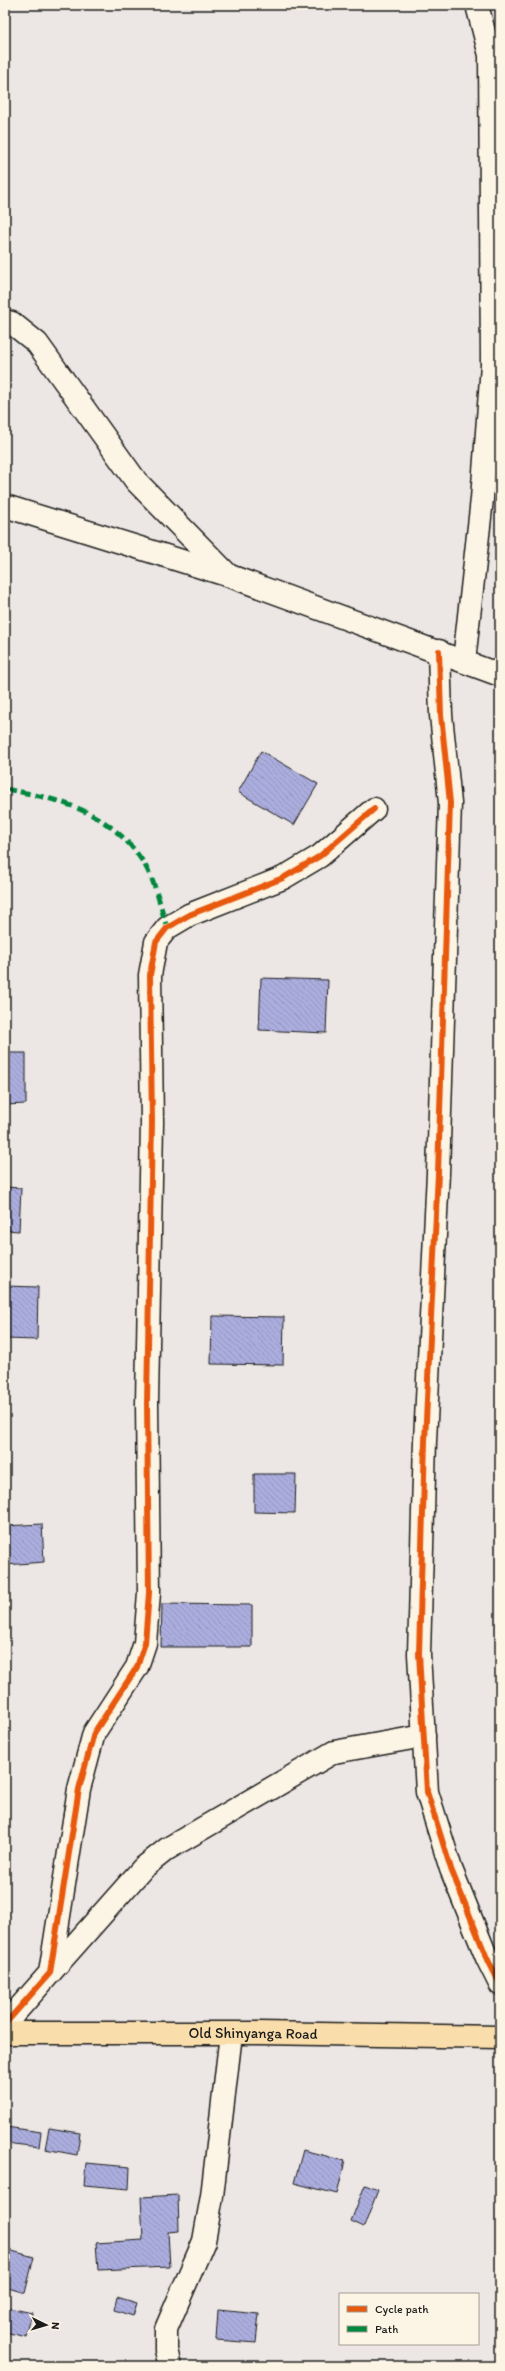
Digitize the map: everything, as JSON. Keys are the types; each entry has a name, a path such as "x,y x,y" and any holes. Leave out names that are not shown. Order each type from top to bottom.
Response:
{"main road":[{"name":"Old Shinyanga Road","path":"5,2032 500,2038"}],"street":[{"path":"464,661 482,499 496,302 490,55 477,5"},
{"path":"5,321 12,323 37,343 136,482 230,576"},
{"path":"5,506 230,576 439,651 500,675"},
{"path":"439,651 441,715 450,803 438,1173 424,1441 419,1654 427,1792 449,1862 487,1958 500,1984"},
{"path":"50,1973 79,1789 94,1733 137,1667 145,1643 149,1593 147,1404 152,1122 150,975 156,942 167,928 189,915 283,878 320,856 374,809"},
{"path":"5,2024 143,1868 167,1849 334,1752 424,1736"},
{"path":"170,2366 166,2350 166,2329 205,2234 212,2196 231,2034"}],"building":[{"path":"261,751 318,784 294,825 238,792"},
{"path":"261,978 328,980 326,1033 259,1030"},
{"path":"5,1053 26,1053 26,1104 5,1105"},
{"path":"5,1187 21,1188 19,1231 5,1230"},
{"path":"5,1286 38,1287 37,1340 5,1339"},
{"path":"212,1316 284,1317 283,1365 211,1364"},
{"path":"254,1474 296,1474 295,1513 254,1512"},
{"path":"42,1524 44,1562 5,1565 5,1526"},
{"path":"162,1604 252,1605 252,1647 161,1647"},
{"path":"6,2127 41,2132 39,2147 5,2143"},
{"path":"49,2128 80,2133 77,2155 45,2149"},
{"path":"303,2150 345,2161 337,2194 294,2183"},
{"path":"86,2163 130,2167 129,2189 84,2185"},
{"path":"365,2185 378,2190 364,2227 351,2221"},
{"path":"178,2195 179,2231 168,2232 170,2267 98,2270 96,2243 143,2240 141,2197"},
{"path":"5,2249 34,2257 25,2293 5,2287"},
{"path":"117,2297 137,2303 133,2316 114,2310"},
{"path":"5,2307 32,2313 26,2337 5,2332"},
{"path":"218,2310 259,2314 256,2343 216,2340"}],"marked path":[{"path":"5,789 45,797 64,803 98,818 114,829 128,843 146,867 157,892 167,928"}],"cycle path":[{"path":"439,651 441,715 450,803 438,1173 425,1441 419,1654 427,1792 451,1869 487,1958 500,1984"},
{"path":"5,2024 50,1973 79,1789 94,1733 137,1667 145,1643 149,1593 147,1403 152,1122 150,975 156,942 167,928 189,915 283,878 320,856 374,809"}]}
